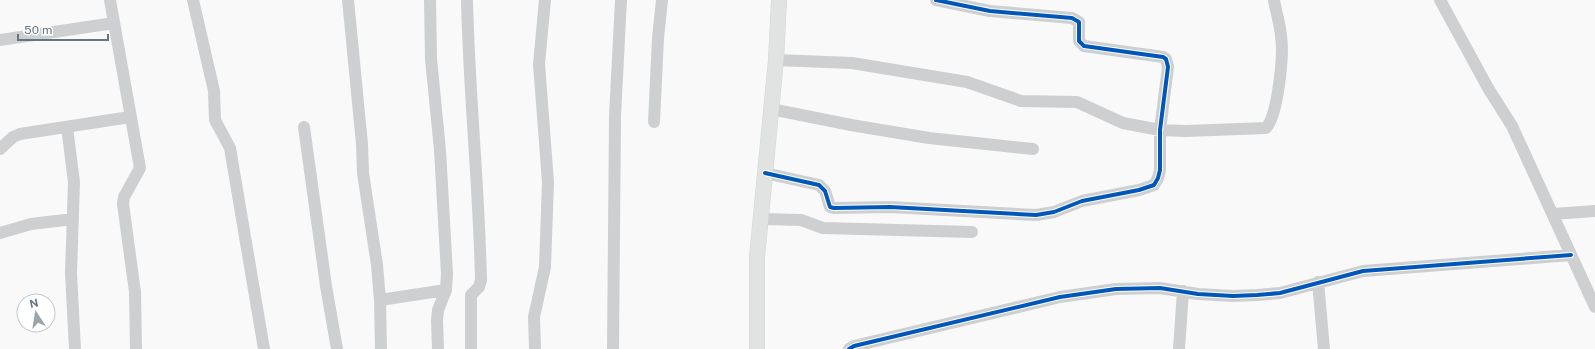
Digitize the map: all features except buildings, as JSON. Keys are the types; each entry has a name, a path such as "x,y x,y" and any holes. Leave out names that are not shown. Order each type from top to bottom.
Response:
{"main road":[{"path":"757,349 757,257 776,60 779,0"}],"street":[{"path":"110,0 140,168 124,197 123,204 135,292 136,349"},
{"path":"193,0 214,91 215,120 230,148 264,349"},
{"path":"348,0 362,144 365,193 377,265 380,300 381,349"},
{"path":"430,0 431,59 444,200 447,274 446,290 437,315 438,349"},
{"path":"467,0 468,50 479,216 481,280 479,287 472,292 471,295 471,349"},
{"path":"535,349 534,317 545,268 548,182 539,64 545,0"},
{"path":"613,349 615,124 617,53 621,0"},
{"path":"654,122 658,38 662,0"},
{"path":"765,173 819,185 825,191 830,207 834,208 890,207 1036,215 1054,212 1082,201 1139,190 1154,185 1160,170 1160,130 1168,67 1166,59 1084,46 1078,41 1079,22 1072,18 990,11 936,0"},
{"path":"776,60 852,63 967,82 1021,101 1077,102 1122,123 1160,130 1186,132 1242,128 1260,130 1266,128 1270,124 1274,108 1282,54 1281,35 1274,0"},
{"path":"1440,0 1488,88 1512,126 1595,307"},
{"path":"0,40 114,23"},
{"path":"771,109 851,125 929,138 1033,149"},
{"path":"0,149 13,137 20,134 130,117"},
{"path":"67,127 74,182 74,219 71,273 75,349"},
{"path":"304,127 326,286 337,349"},
{"path":"1553,214 1595,211"},
{"path":"0,233 31,224 74,219"},
{"path":"761,219 801,220 823,228 972,232"},
{"path":"849,349 854,346 912,331 1060,297 1116,289 1160,288 1183,292 1233,296 1257,295 1280,293 1363,271 1394,267 1430,267 1571,255"},
{"path":"1318,282 1324,349"},
{"path":"380,300 446,290"},
{"path":"1179,349 1183,292"}],"cycle path":[{"path":"765,173 819,185 825,191 830,207 834,208 890,207 1036,215 1054,212 1082,201 1139,190 1154,185 1160,170 1160,130 1168,67 1166,59 1163,57 1084,46 1079,41 1079,22 1072,18 990,11 936,0"},
{"path":"849,349 854,346 1060,297 1116,289 1160,288 1198,294 1233,296 1257,295 1280,293 1363,271 1571,255"}]}
